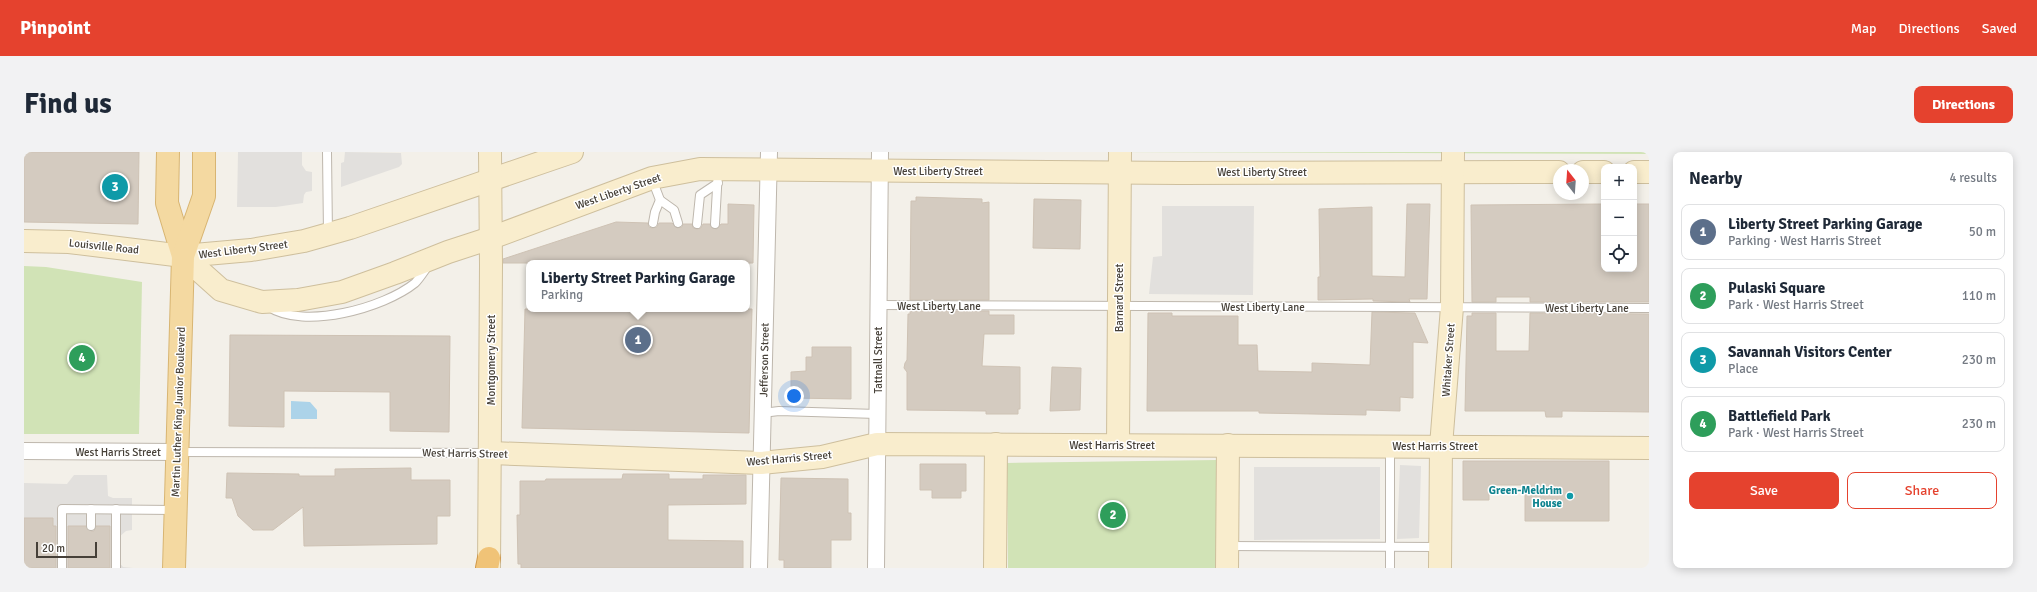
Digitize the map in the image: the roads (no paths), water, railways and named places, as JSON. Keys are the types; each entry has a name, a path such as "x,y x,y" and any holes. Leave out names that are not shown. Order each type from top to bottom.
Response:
{"main road":[{"name":"Martin Luther King Junior Boulevard","path":"168,152 167,203 183,256"},
{"name":"Martin Luther King Junior Boulevard","path":"174,568 183,256 204,196 204,152"},
{"name":"Montgomery Street","path":"488,565 490,453 490,152"},
{"name":"West Liberty Street","path":"183,256 250,250 304,241 328,235 572,152"},
{"name":"West Liberty Street","path":"183,256 221,290 262,302 298,300 342,292 652,178 700,169 718,176 769,161 1452,162 1553,171"},
{"name":"Barnard Street","path":"1118,445 1120,162"},
{"name":"Whitaker Street","path":"1440,558 1441,446 1452,307 1452,162"},
{"path":"1589,172 1601,172"},
{"path":"1637,172 1649,172"},
{"name":"Louisville Road","path":"24,241 69,242 183,256"},
{"name":"West Harris Street","path":"490,453 761,463 822,457 877,444 1649,448"},
{"path":"995,568 996,444"},
{"path":"1227,568 1228,445"}],"street":[{"name":"Jefferson Street","path":"759,568 769,161"},
{"name":"Tattnall Street","path":"876,568 880,161"},
{"name":"West Harris Street","path":"24,451 178,452"}],"lane":[{"path":"327,152 328,235"},
{"path":"697,224 700,195 718,176"},
{"path":"715,224 718,176"},
{"path":"652,178 660,200 674,210 678,224"},
{"path":"653,223 660,200"},
{"name":"West Liberty Lane","path":"878,306 1649,308"},
{"path":"762,413 779,411 877,414"},
{"path":"1390,446 1390,568"},
{"name":"West Harris Street","path":"178,452 490,453"},
{"path":"62,568 62,509 176,510"},
{"path":"91,509 91,526"},
{"path":"116,510 116,568"},
{"path":"1228,546 1391,547 1440,558"}],"water":[{"path":"291,401 310,402 317,410 317,419 291,419"}],"place":[{"name":"Savannah Visitors Center","path":"115,187"},
{"name":"Liberty Street Parking Garage","path":"638,340"},
{"name":"Battlefield Park","path":"82,358"},
{"name":"Green-Meldrim House","path":"1570,496"},
{"name":"Pulaski Square","path":"1113,515"}]}
